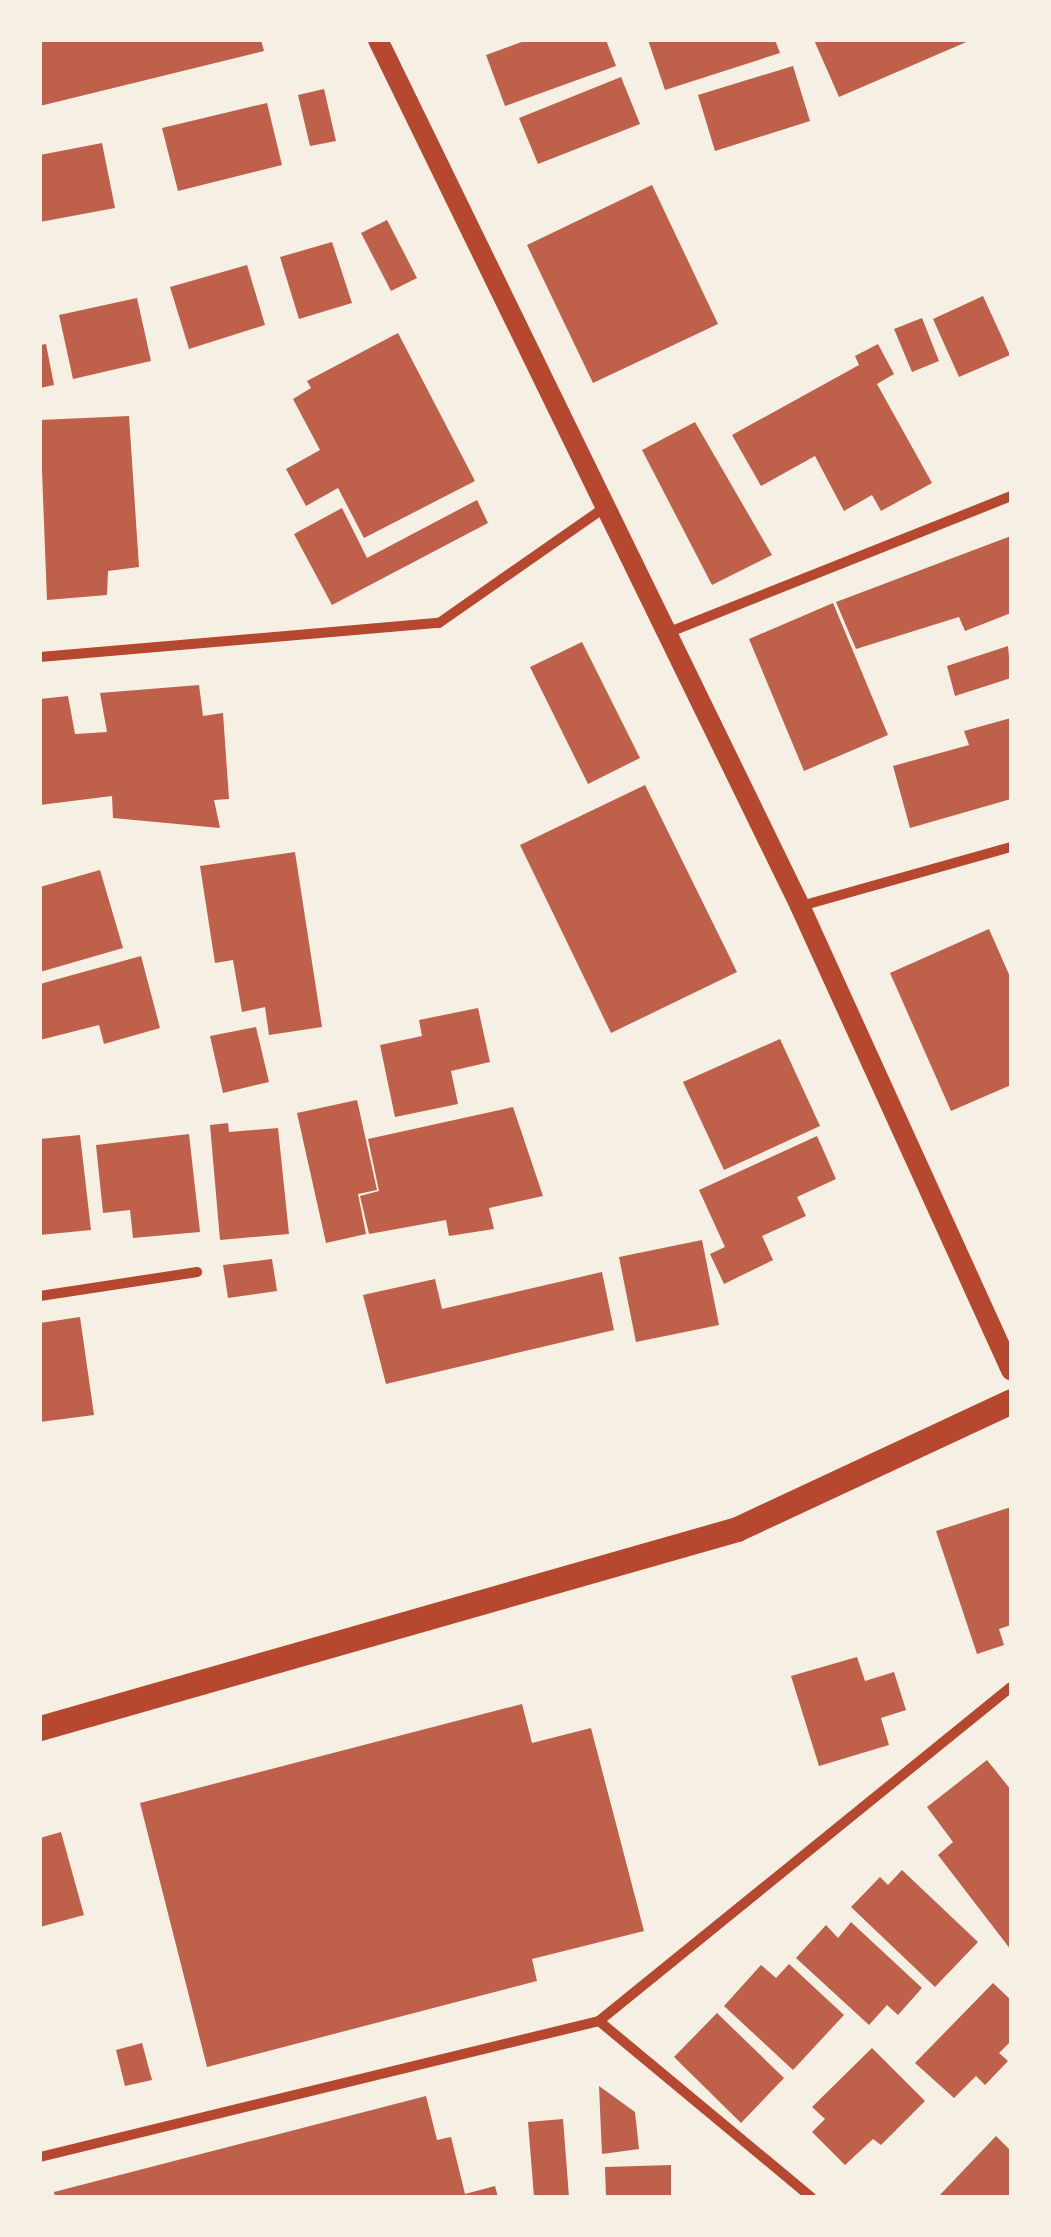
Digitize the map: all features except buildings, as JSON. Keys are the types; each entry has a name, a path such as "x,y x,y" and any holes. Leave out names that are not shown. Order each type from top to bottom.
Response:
{"main road":[{"path":"378,40 800,906 1011,1370"},
{"path":"40,1728 737,1530 1011,1401"}],"street":[{"path":"667,633 1011,496"},
{"path":"40,657 439,624 605,507"},
{"path":"800,906 1011,847"},
{"path":"40,1296 197,1272"},
{"path":"40,2158 599,2021 1011,1687"},
{"path":"599,2021 811,2197"}]}
